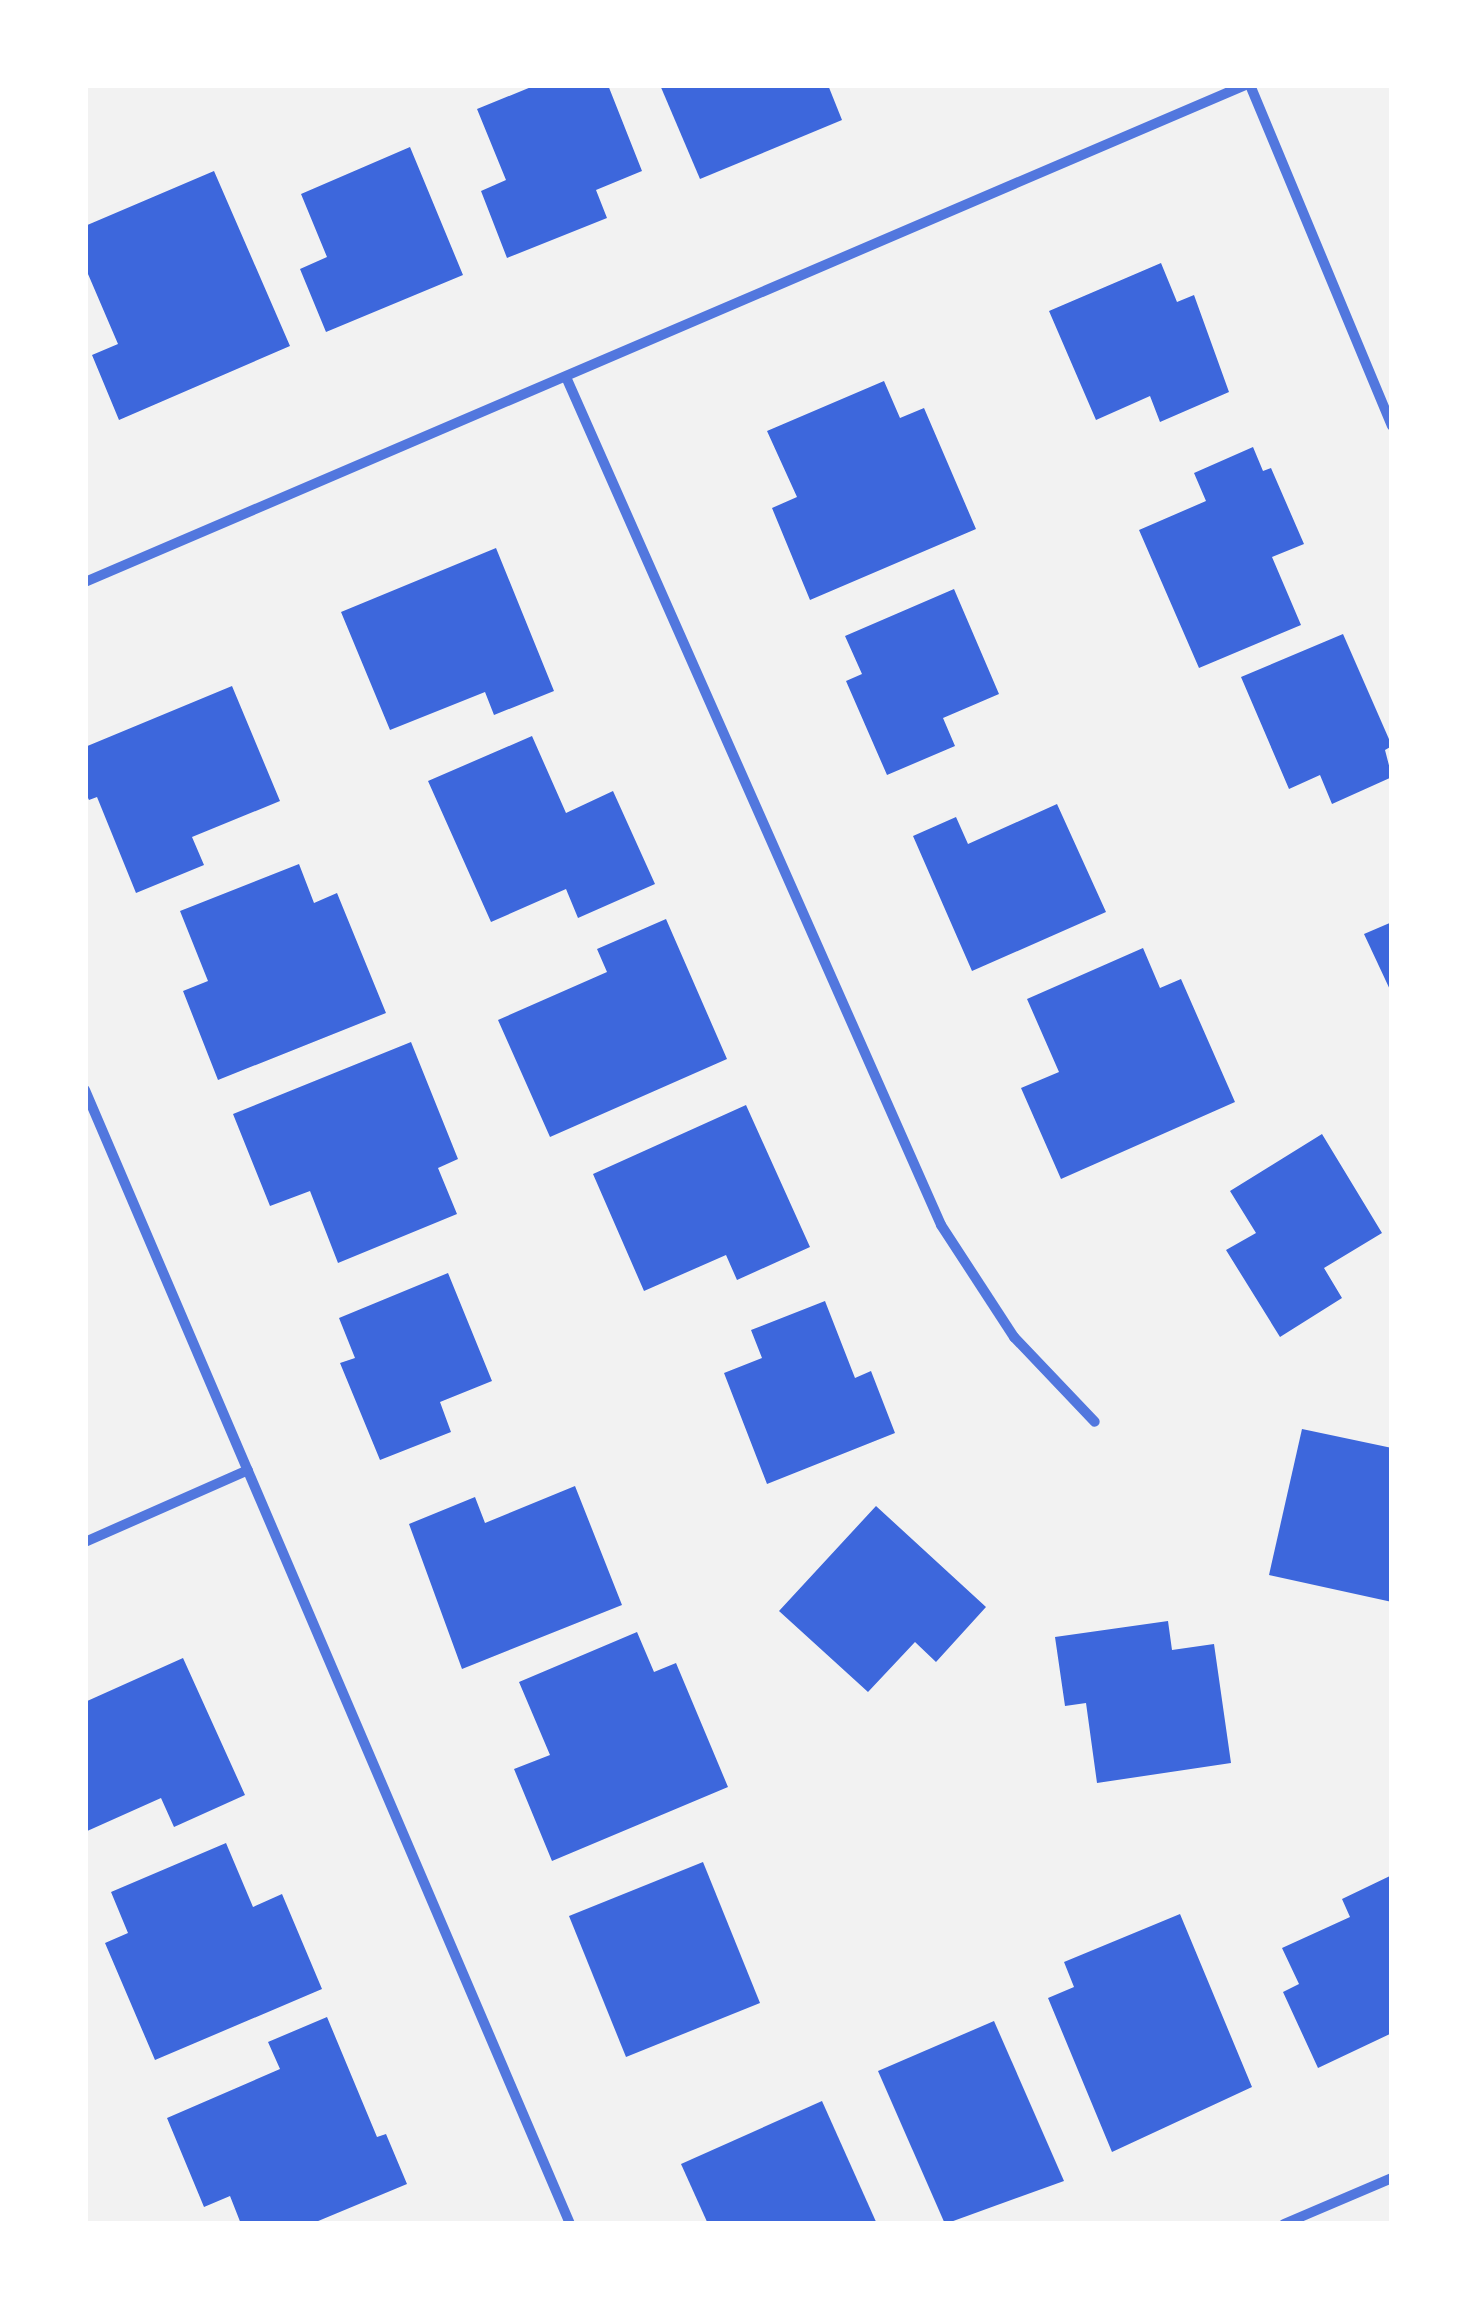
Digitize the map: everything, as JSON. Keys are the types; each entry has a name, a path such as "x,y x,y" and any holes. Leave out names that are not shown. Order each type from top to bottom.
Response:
{"street":[{"path":"85,582 1248,85 1392,426"},
{"path":"566,377 942,1225 1014,1337 1095,1422"},
{"path":"85,1090 570,2224"},
{"path":"85,1542 248,1470"},
{"path":"1284,2224 1392,2178"}],"building":[{"path":"536,85 608,85 642,171 596,190 607,218 507,258 481,191 506,180 477,109"},
{"path":"660,85 828,85 842,120 700,179"},
{"path":"410,147 463,275 326,332 300,269 327,257 301,194"},
{"path":"214,171 290,346 119,420 92,355 118,344 85,267 85,226"},
{"path":"1161,263 1177,302 1194,295 1229,392 1160,422 1150,396 1096,420 1049,311"},
{"path":"884,381 900,418 924,408 976,529 810,600 772,508 797,497 767,431"},
{"path":"1253,447 1263,471 1271,468 1304,544 1272,557 1301,625 1199,668 1139,530 1206,501 1194,473"},
{"path":"496,548 554,691 494,715 485,692 390,730 341,612"},
{"path":"954,589 999,694 943,718 955,746 887,775 846,681 862,674 845,636"},
{"path":"1343,634 1392,746 1385,750 1392,777 1332,804 1320,775 1289,789 1241,677"},
{"path":"232,686 280,801 192,837 204,865 136,893 97,797 89,800 85,792 85,747"},
{"path":"532,736 566,813 613,791 655,884 578,918 566,889 491,922 428,781"},
{"path":"1057,804 1106,912 972,971 913,836 956,817 968,844"},
{"path":"299,864 314,903 337,893 386,1013 218,1080 183,991 208,981 180,911"},
{"path":"666,919 727,1059 550,1137 498,1020 607,972 597,949"},
{"path":"1392,922 1392,994 1364,934"},
{"path":"1143,948 1160,988 1181,979 1235,1102 1061,1179 1021,1088 1059,1072 1027,999"},
{"path":"411,1042 458,1159 438,1168 457,1214 338,1263 310,1191 270,1206 233,1114"},
{"path":"746,1105 810,1247 737,1280 726,1255 644,1291 593,1174"},
{"path":"1322,1134 1382,1233 1324,1268 1342,1298 1280,1337 1226,1250 1256,1233 1230,1191"},
{"path":"448,1273 492,1381 440,1402 451,1432 380,1460 340,1363 355,1358 339,1318"},
{"path":"825,1301 855,1378 871,1371 895,1433 767,1484 724,1373 762,1358 751,1330"},
{"path":"1302,1429 1392,1448 1392,1602 1269,1575"},
{"path":"575,1486 622,1605 462,1669 409,1524 475,1497 485,1523"},
{"path":"876,1506 986,1607 936,1662 915,1642 868,1692 779,1611"},
{"path":"1168,1621 1172,1650 1214,1644 1231,1763 1097,1783 1086,1703 1065,1706 1055,1637"},
{"path":"637,1632 654,1672 676,1663 728,1787 552,1861 514,1769 550,1755 519,1682"},
{"path":"183,1658 245,1795 174,1827 161,1798 85,1832 85,1702"},
{"path":"226,1843 253,1907 282,1894 322,1989 155,2060 105,1943 128,1933 111,1892"},
{"path":"703,1862 760,2003 626,2057 569,1916"},
{"path":"1392,1875 1392,2033 1318,2068 1283,1992 1299,1984 1282,1948 1350,1917 1342,1899"},
{"path":"1180,1914 1252,2087 1112,2152 1048,1998 1074,1987 1064,1962"},
{"path":"327,2017 377,2137 386,2134 407,2184 311,2224 241,2224 230,2196 204,2207 167,2118 280,2069 268,2042"},
{"path":"994,2021 1064,2181 945,2224 878,2071"},
{"path":"822,2101 877,2224 708,2224 681,2164"}]}
